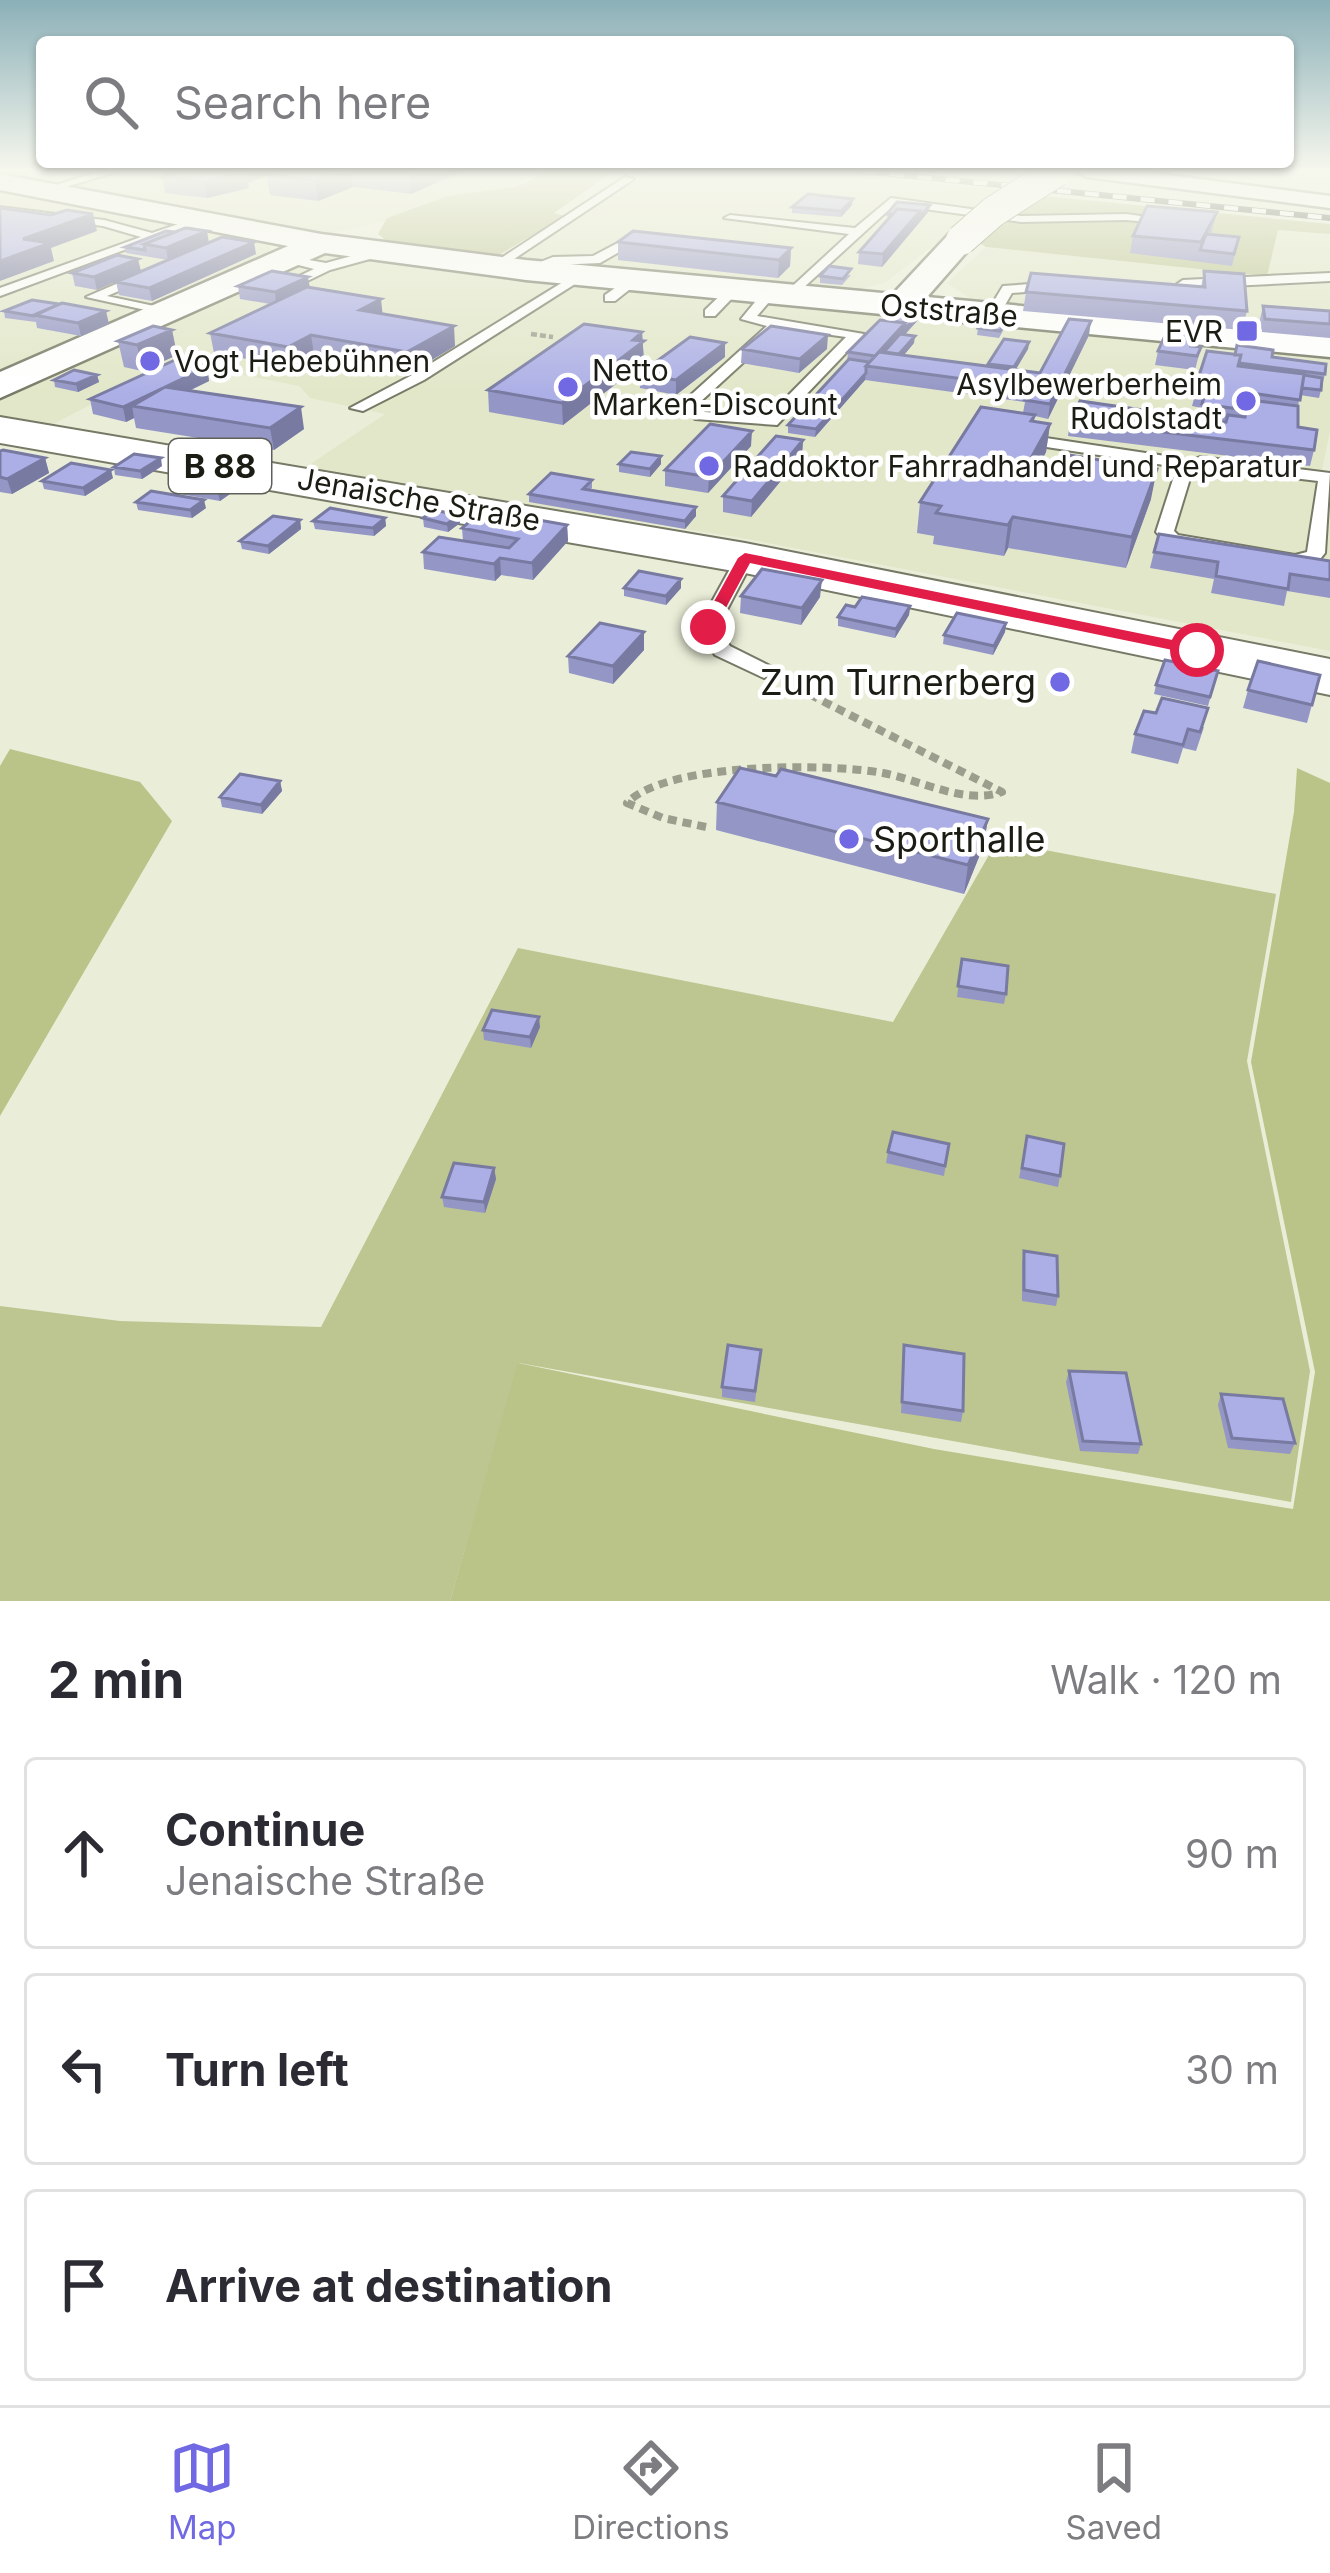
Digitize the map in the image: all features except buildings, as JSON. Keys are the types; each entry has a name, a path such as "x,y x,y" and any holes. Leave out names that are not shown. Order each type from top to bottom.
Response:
{"main road":[{"name":"Jenaische Straße","path":"0,430 745,558 1330,677"}],"street":[{"name":"Oststraße","path":"288,246 324,255 384,251 722,302 901,306 1106,331 1330,346"},
{"path":"901,306 955,246"},
{"path":"0,386 168,313 324,255"}],"lane":[{"path":"0,292 83,246"},
{"path":"510,268 539,246"},
{"path":"510,268 596,260 621,246"},
{"path":"779,305 857,334 772,422 701,416 691,402 779,305 843,246"},
{"path":"153,272 93,297 168,313"},
{"path":"358,408 419,377 580,277"},
{"path":"1142,293 1182,297 1184,284 1330,278"},
{"path":"993,314 1008,289 1081,288"},
{"path":"1046,443 1189,464 1329,476 1316,553 1310,560 1295,561 1172,538 1165,532 1189,464"},
{"path":"745,558 708,627 711,641 724,652 764,672"}],"path":[{"path":"528,333 554,337"},
{"path":"706,827 663,818 627,803 649,787 772,766 818,765 897,776 985,796 1002,792 764,672"}],"shaded area":[{"path":"0,246 269,246 271,253 127,312 125,319 0,378"},
{"path":"537,246 933,246 886,282 858,290 814,291 518,258"},
{"path":"1274,246 1330,246 1330,338 977,303 947,283 986,247 1266,276"},
{"path":"345,254 918,320 1330,357 1330,431 1320,480 1330,483 1330,651 736,537 303,469 385,414 310,398 299,386 174,361 46,428 0,420 0,400 312,257"}],"green space":[{"path":"396,246 515,246 492,259"},
{"path":"984,246 1274,246 1267,276"},
{"path":"10,749 140,782 172,821 0,1116 0,766"},
{"path":"1297,768 1330,783 1330,1601 450,1601 518,1363 934,1449 1293,1509 1315,1372 1251,1062 1294,812"},
{"path":"997,841 1276,894 1247,1061 1310,1371 1291,1502 519,1363 450,1601 0,1601 0,1306 120,1321 321,1327 518,948 893,1022"}],"place":[{"name":"EVR","path":"1247,331"},
{"name":"Vogt Hebebühnen","path":"150,361"},
{"name":"Netto Marken-Discount","path":"568,387"},
{"name":"Asylbewerberheim Rudolstadt","path":"1246,401"},
{"name":"Raddoktor Fahrradhandel und Reparatur","path":"709,466"},
{"name":"Zum Turnerberg","path":"1060,682"},
{"name":"Sporthalle","path":"849,839"}],"route":[{"path":"708,627 745,558 1197,650"}]}
